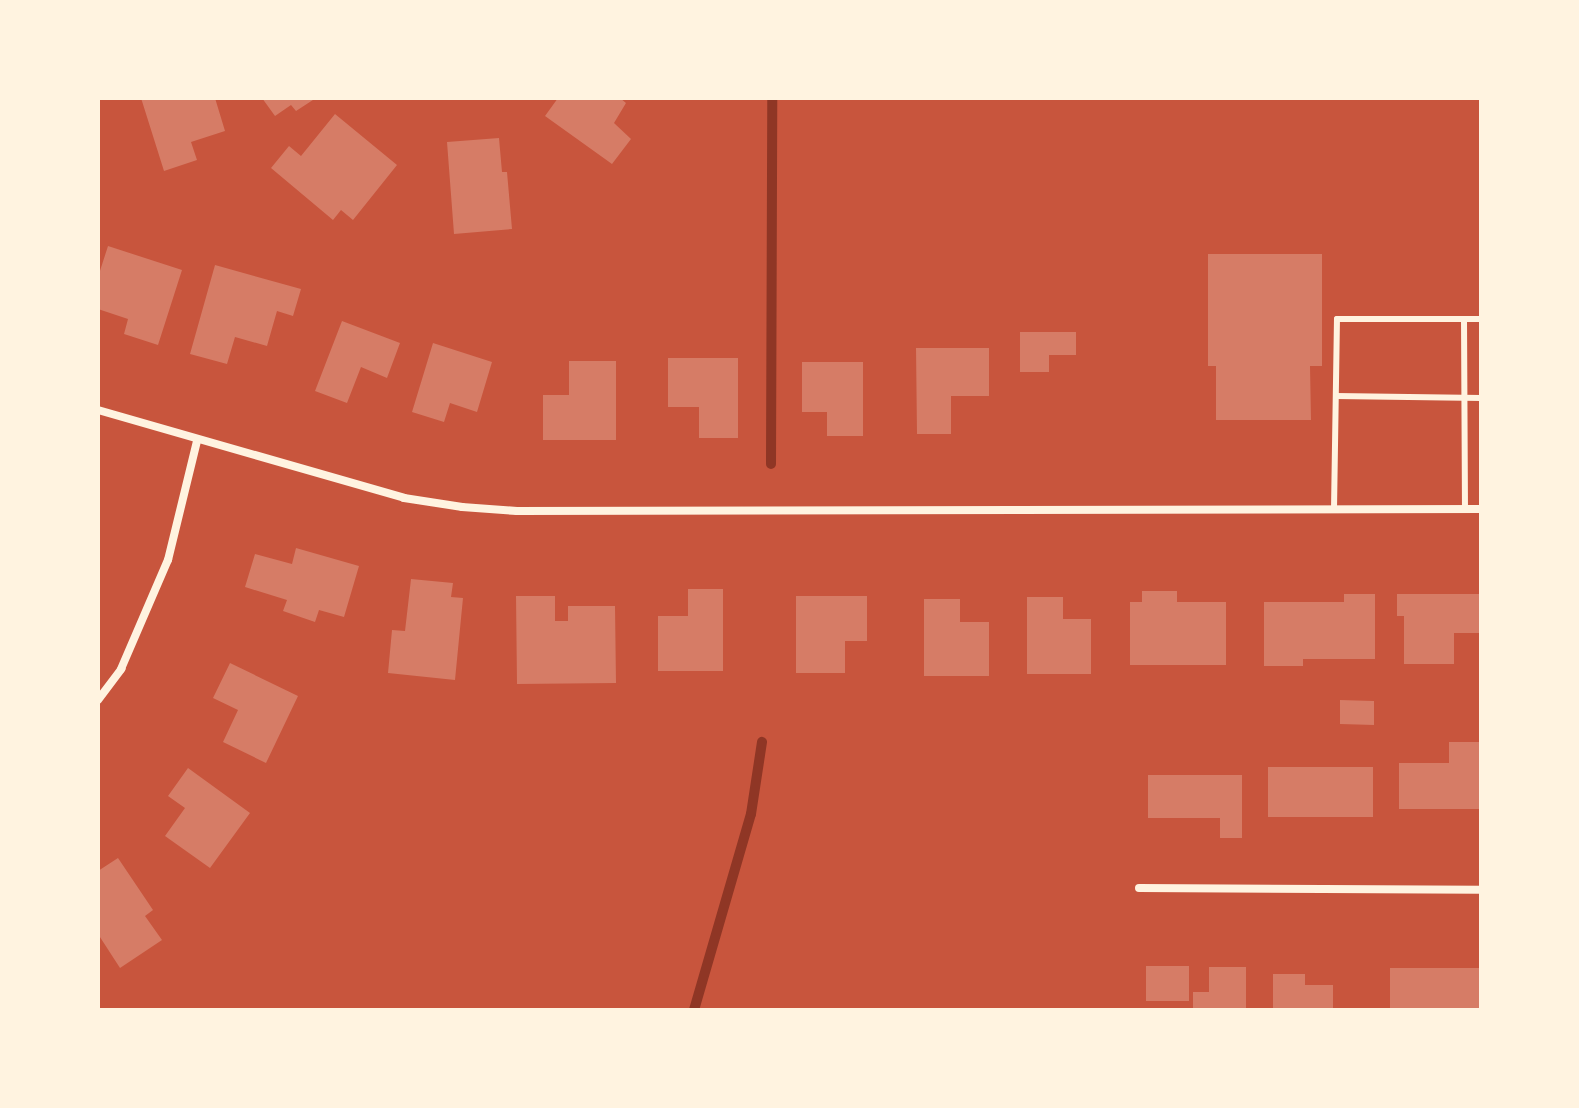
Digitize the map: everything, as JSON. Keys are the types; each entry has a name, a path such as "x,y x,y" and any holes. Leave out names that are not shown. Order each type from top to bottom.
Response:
{"street":[{"path":"98,410 197,441 404,498 490,509 1481,509"},
{"path":"98,700 121,669 168,560 197,441"},
{"path":"1139,888 1481,890"}],"lane":[{"path":"1334,509 1337,319 1481,319"},
{"path":"1464,319 1465,509"},
{"path":"1336,396 1481,398"}],"building":[{"path":"141,98 215,98 225,131 191,142 197,160 164,171"},
{"path":"262,98 316,98 296,111 291,105 275,116"},
{"path":"558,98 620,98 626,103 614,123 631,139 612,164 545,116"},
{"path":"335,114 397,165 353,220 341,210 333,220 271,168 289,146 301,156"},
{"path":"499,138 502,172 507,172 512,229 454,234 447,142"},
{"path":"108,246 182,270 158,345 124,334 128,319 98,309 98,277"},
{"path":"1208,254 1322,254 1322,366 1310,366 1311,420 1216,420 1216,366 1208,366"},
{"path":"215,265 301,289 293,316 277,311 267,346 235,337 227,364 190,354"},
{"path":"342,321 400,343 387,378 361,367 347,403 315,391"},
{"path":"1020,332 1076,332 1076,355 1049,355 1049,372 1020,372"},
{"path":"433,343 492,362 477,412 450,403 444,422 412,412"},
{"path":"916,348 989,348 989,396 951,396 951,434 917,434"},
{"path":"668,358 738,358 738,438 699,438 699,407 668,407"},
{"path":"569,361 616,361 616,440 543,440 543,395 569,395"},
{"path":"802,362 863,362 863,436 827,436 827,412 802,412"},
{"path":"296,548 359,566 344,617 319,610 315,622 283,611 287,600 245,587 255,554 292,564"},
{"path":"411,579 453,583 451,597 463,598 455,680 388,673 392,630 405,631"},
{"path":"688,589 723,589 723,671 658,671 658,616 688,616"},
{"path":"1142,591 1177,591 1177,602 1226,602 1226,665 1130,665 1130,602 1142,602"},
{"path":"1344,594 1375,594 1375,659 1303,659 1303,666 1264,666 1264,602 1344,602"},
{"path":"1397,594 1481,594 1481,633 1454,633 1454,664 1404,664 1404,616 1397,616"},
{"path":"516,596 555,596 555,621 568,621 568,606 615,606 616,683 517,684"},
{"path":"796,596 867,596 867,641 845,641 845,673 796,673"},
{"path":"1027,597 1063,597 1063,619 1091,619 1091,674 1027,674"},
{"path":"924,599 960,599 960,622 989,622 989,676 924,676"},
{"path":"230,663 298,696 266,763 223,742 238,710 213,698"},
{"path":"1340,700 1374,701 1374,725 1340,724"},
{"path":"1449,742 1481,742 1481,809 1399,809 1399,763 1449,763"},
{"path":"1268,767 1373,767 1373,817 1268,817"},
{"path":"188,768 250,813 210,868 165,836 185,808 168,796"},
{"path":"1148,775 1242,775 1242,838 1220,838 1220,818 1148,818"},
{"path":"118,858 153,910 145,916 162,940 120,968 98,934 98,871"},
{"path":"1146,966 1189,966 1189,1001 1146,1001"},
{"path":"1209,967 1246,967 1246,1010 1193,1010 1193,992 1209,992"},
{"path":"1390,968 1481,968 1481,1008 1390,1010"},
{"path":"1273,974 1305,974 1305,985 1333,985 1333,1010 1273,1010"}],"waterway":[{"path":"771,464 772,98"},
{"path":"694,1010 751,814 762,742"}]}
